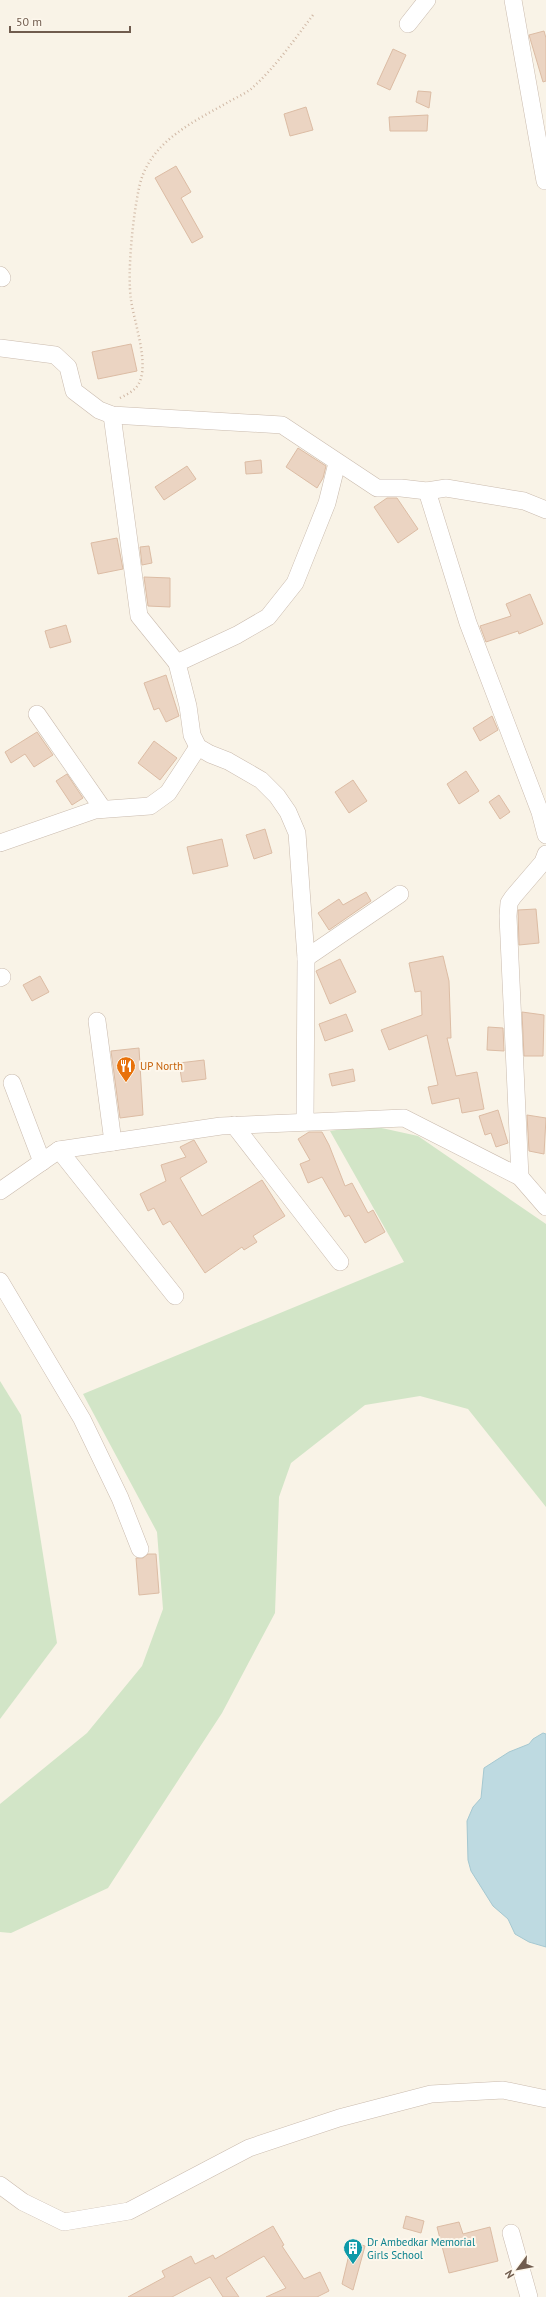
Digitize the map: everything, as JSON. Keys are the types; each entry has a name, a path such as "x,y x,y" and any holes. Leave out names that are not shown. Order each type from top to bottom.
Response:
{"street":[{"path":"408,24 427,0"},
{"path":"513,0 545,181"},
{"path":"0,348 55,355 68,367 74,391 105,413 282,425 337,463 377,488 401,488 427,491 446,488 524,501 546,510"},
{"path":"105,413 139,616 177,663 188,706 192,735 198,747 210,754 228,761 261,780 277,796 288,812 297,833 306,958 305,1122"},
{"path":"177,663 237,635 268,617 295,583 327,503 337,463"},
{"path":"427,491 468,623 540,812 546,835"},
{"path":"37,714 103,809"},
{"path":"0,843 78,815 103,809 139,808 150,806 159,802 168,793 198,747"},
{"path":"520,1177 508,916 509,903 512,897 543,862 546,854"},
{"path":"306,958 400,894"},
{"path":"97,1020 113,1142"},
{"path":"12,1083 42,1162"},
{"path":"0,1191 59,1150 234,1126 404,1118 520,1177 546,1207"},
{"path":"234,1126 340,1262"},
{"path":"59,1150 175,1296"},
{"path":"0,1281 82,1419 120,1498 140,1549"},
{"path":"0,2185 23,2202 64,2222 129,2211 248,2148 339,2118 423,2096 503,2090 546,2099"},
{"path":"511,2233 529,2297"}],"path":[{"path":"105,413 133,391 141,377 142,363 130,298 130,280 139,187 146,169 158,150 180,129 250,90 270,70 313,15"}],"green space":[{"path":"368,1125 418,1136 546,1224 546,1507 468,1409 420,1396 365,1405 291,1463 279,1497 275,1613 222,1713 108,1888 11,1933 0,1932 0,1804 87,1733 142,1666 163,1609 157,1532 83,1394 404,1262 330,1131"},
{"path":"0,1381 21,1415 57,1643 0,1719"}],"water":[{"path":"543,1733 546,1734 546,1947 529,1942 515,1934 508,1919 493,1906 471,1871 468,1860 467,1821 473,1807 481,1798 484,1768 509,1752 529,1744 533,1739"}],"building":[{"path":"544,31 546,38 546,81 543,82 529,35"},
{"path":"393,49 406,55 390,90 377,84"},
{"path":"418,91 431,92 429,108 416,102"},
{"path":"306,107 313,130 290,136 284,114"},
{"path":"428,115 427,131 390,131 389,117"},
{"path":"176,166 191,192 181,198 203,237 192,243 155,178"},
{"path":"131,344 137,371 98,379 92,352"},
{"path":"298,448 326,466 323,478 317,488 286,467"},
{"path":"261,460 262,473 246,474 245,462"},
{"path":"187,466 196,479 164,500 155,487"},
{"path":"387,498 397,498 418,529 398,543 374,507"},
{"path":"117,538 123,569 98,574 91,543"},
{"path":"149,546 152,563 142,565 140,547"},
{"path":"144,577 170,578 170,607 148,606"},
{"path":"530,594 543,624 519,634 518,631 486,642 480,626 511,616 506,604"},
{"path":"66,625 71,642 50,648 45,631"},
{"path":"166,675 179,716 166,722 159,708 154,710 144,683"},
{"path":"492,716 498,730 480,741 473,728"},
{"path":"37,732 53,755 34,767 25,754 11,763 5,752"},
{"path":"154,741 177,758 160,780 138,763"},
{"path":"466,771 479,791 459,804 447,784"},
{"path":"67,774 83,798 72,805 56,781"},
{"path":"353,780 367,801 349,813 335,792"},
{"path":"499,795 510,812 500,819 489,802"},
{"path":"265,829 272,853 254,859 246,835"},
{"path":"222,839 228,866 193,874 187,847"},
{"path":"366,892 371,901 329,930 318,913 339,899 343,905"},
{"path":"536,909 539,943 519,945 518,910"},
{"path":"443,956 449,981 451,1038 447,1038 456,1076 477,1072 484,1109 462,1113 459,1098 432,1104 428,1087 438,1085 427,1035 389,1050 381,1030 422,1015 421,991 415,992 409,963"},
{"path":"340,959 356,992 330,1004 316,971"},
{"path":"40,976 49,992 32,1001 23,985"},
{"path":"522,1012 544,1015 543,1056 524,1056"},
{"path":"346,1014 353,1031 325,1041 319,1024"},
{"path":"488,1027 503,1028 504,1051 487,1050"},
{"name":"UP North","path":"139,1048 143,1115 120,1118 111,1051"},
{"path":"204,1060 206,1079 182,1082 179,1063"},
{"path":"353,1069 355,1081 332,1086 329,1074"},
{"path":"498,1110 508,1143 496,1147 491,1133 485,1135 479,1116"},
{"path":"527,1115 546,1118 544,1154 529,1151"},
{"path":"309,1132 322,1132 329,1145 345,1186 352,1183 368,1213 373,1210 385,1232 365,1243 349,1215 345,1217 322,1177 308,1183 300,1164 310,1160 298,1139"},
{"path":"194,1140 207,1162 180,1178 202,1216 262,1180 285,1216 253,1236 257,1242 244,1250 242,1247 205,1273 170,1221 163,1225 154,1208 148,1211 140,1194 166,1181 161,1165 186,1157 180,1147"},
{"path":"148,1554 156,1554 159,1593 139,1595 136,1558 143,1558"},
{"path":"406,2216 424,2221 421,2233 403,2228"},
{"path":"459,2222 463,2234 490,2227 498,2261 449,2273 437,2227"},
{"path":"273,2226 284,2245 282,2246 304,2279 320,2272 329,2291 317,2297 266,2297 286,2288 264,2256 226,2278 239,2297 223,2297 210,2277 172,2297 128,2297 165,2277 162,2271 191,2256 195,2264 213,2255 215,2259"},
{"name":"Dr Ambedkar Memorial Girls School","path":"352,2242 365,2246 353,2290 342,2284"}],"place":[{"name":"UP North","path":"126,1083"},
{"name":"Dr Ambedkar Memorial Girls School","path":"353,2265"}]}
